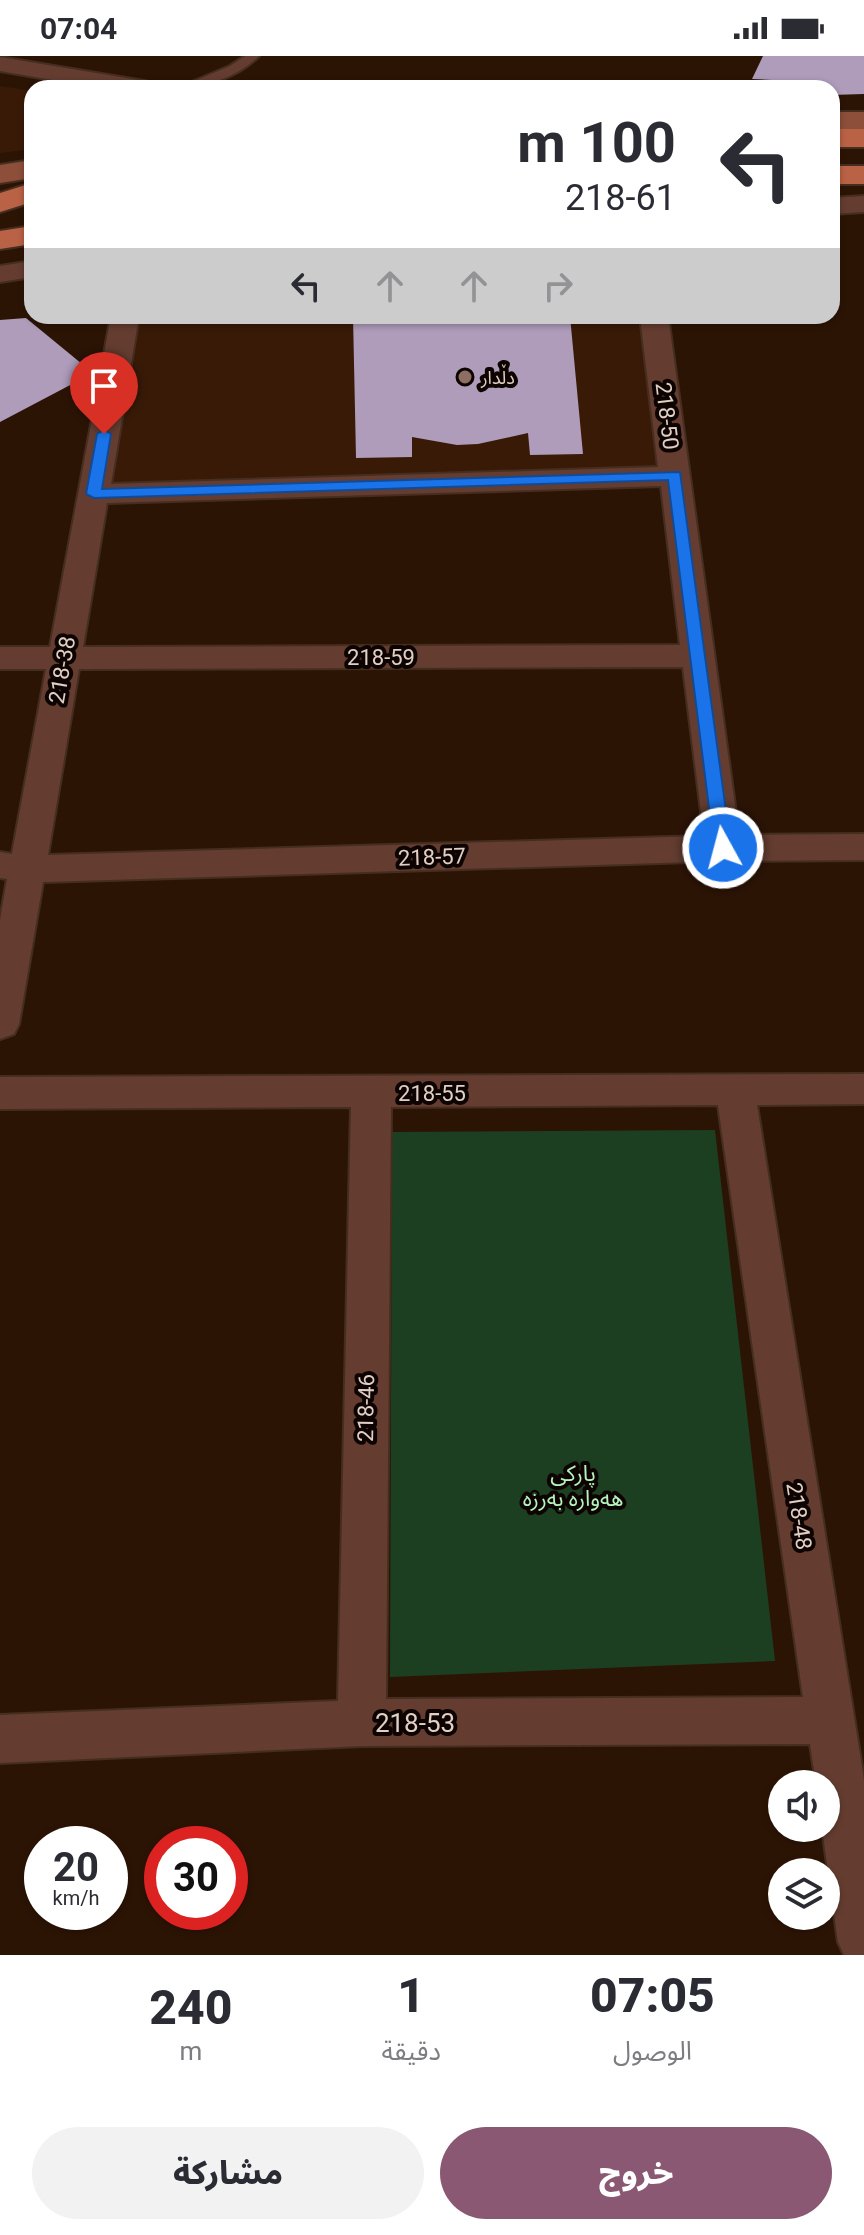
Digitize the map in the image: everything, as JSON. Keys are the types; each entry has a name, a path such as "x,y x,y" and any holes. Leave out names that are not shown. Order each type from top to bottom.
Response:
{"highway":[{"path":"840,138 864,138"},
{"path":"840,175 864,175"},
{"path":"0,203 24,197"},
{"path":"0,240 24,236"}],"main road":[{"path":"840,121 864,121"},
{"path":"0,174 24,170"}],"street":[{"path":"0,64 96,80"},
{"path":"840,206 864,204"},
{"path":"0,274 24,270"},
{"name":"218-38","path":"0,1024 14,867 63,657 124,324"},
{"name":"218-50","path":"655,324 723,848"},
{"path":"94,494 674,476"},
{"name":"218-59","path":"0,658 698,656"},
{"name":"218-57","path":"14,867 864,847"},
{"name":"218-55","path":"0,1093 864,1089"},
{"name":"218-48","path":"735,1090 864,1942"},
{"name":"218-46","path":"362,1723 371,1093"},
{"name":"218-53","path":"0,1739 362,1723 830,1720"}],"lane":[{"path":"206,80 235,69 253,56"}],"shaded area":[{"path":"0,86 24,90 24,150 0,153"},
{"path":"124,324 655,324 674,476 94,494"}],"green space":[{"name":"پارکی هەوارە بەرزە","path":"715,1130 775,1661 390,1677 392,1132"}],"building":[{"path":"763,56 864,56 864,94 840,95 840,80 752,79"},
{"path":"24,318 24,324 33,324 93,373 0,422 0,320"},
{"name":"دڵدار","path":"353,324 571,324 583,454 530,455 528,433 478,444 457,445 412,437 412,457 356,458"}],"place":[{"name":"دڵدار","path":"465,377"}],"route":[{"path":"104,434 94,494 674,476 723,848"}]}
